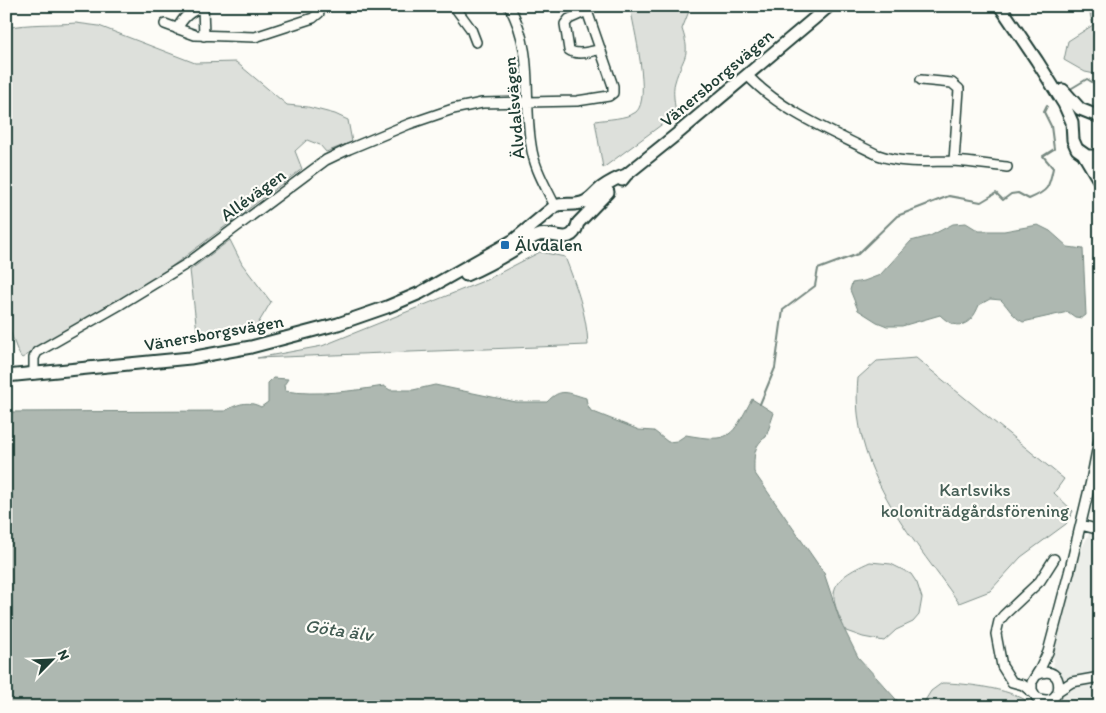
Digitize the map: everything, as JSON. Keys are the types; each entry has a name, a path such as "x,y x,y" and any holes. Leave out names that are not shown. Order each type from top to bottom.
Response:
{"main road":[{"name":"Vänersborgsvägen","path":"6,376 190,358 251,347 338,324 388,307 483,267 538,235 563,238 569,236 575,231 578,223 602,197 626,175 829,6"},
{"path":"1000,6 1064,104 1072,122 1073,140 1100,182"},
{"path":"1037,61 1051,74 1072,102 1080,109 1097,117"},
{"path":"1074,131 1080,121 1088,117 1097,117"},
{"path":"1084,155 1100,156"},
{"name":"Vänersborgsvägen","path":"420,293 514,240 546,215 549,209 560,204 569,206 584,202 600,189 626,175"},
{"path":"569,206 577,213 578,223"},
{"path":"546,215 546,227 555,236"}],"street":[{"path":"166,24 195,35 255,37 313,18 319,13 320,6"},
{"path":"454,6 471,29 476,42"},
{"name":"Älvdalsvägen","path":"509,6 518,24 524,45 531,147 536,170 555,206"},
{"path":"177,29 190,13 203,7 204,36"},
{"path":"587,11 600,49 591,52 574,53 569,50 566,24 570,19 587,11"},
{"name":"Allévägen","path":"34,374 34,358 38,352 188,263 326,160 410,124 453,109 482,103 577,101 609,96 613,93 613,86 600,49"},
{"path":"748,75 766,94 790,111 878,155 906,162 954,161 1007,167"},
{"path":"921,80 952,83 959,89 954,161"},
{"path":"1042,707 1031,688 1048,652 1081,525 1100,435"},
{"path":"1081,525 1098,529"},
{"path":"1054,559 1051,567 1040,582 999,621 996,634 997,648 1006,674 1012,682 1023,686 1044,700 1054,699 1072,682"},
{"path":"1048,652 1050,668 1056,677 1054,699"},
{"path":"1023,686 1045,672 1072,682 1100,677"}],"shaded area":[{"path":"1100,512 1100,707 1051,707 1049,701 1054,672 1053,655 1055,641 1082,548"}],"green space":[{"path":"630,6 691,6 682,29 686,46 685,57 674,86 676,114 603,168 595,121 627,116 636,112 642,93 640,61"},
{"path":"1100,6 1100,75 1085,72 1064,60 1068,41 1093,25 1088,7"},
{"path":"76,23 99,26 195,63 236,62 287,105 308,107 335,114 348,120 352,142 326,152 320,145 307,140 295,151 302,169 159,276 22,358 10,331 6,332 6,28"},
{"path":"230,240 242,264 271,302 256,327 198,341 190,270"},
{"path":"540,252 565,257 583,311 588,345 257,358 322,346 486,280"},
{"name":"Karlsviks koloniträdgårdsförening","path":"916,358 1064,479 1054,493 1073,511 1066,524 1021,557 990,591 959,603 903,525 873,471 863,442 858,411 858,378 877,361"},
{"path":"870,562 891,564 911,574 917,583 922,598 919,615 913,622 896,630 884,641 846,631 834,596 835,588 839,581 856,568"},
{"path":"942,683 964,684 1004,691 1027,701 1034,707 921,707 931,691"}],"water":[{"path":"966,223 979,231 1004,231 1038,225 1050,231 1068,247 1083,249 1086,315 1082,318 1075,317 1068,312 1023,322 1001,300 990,299 979,305 972,318 963,324 952,324 940,315 902,326 887,326 858,310 850,290 852,283 880,275 911,241 930,236 953,224"},
{"name":"Göta älv","path":"273,378 288,379 284,385 285,391 310,393 360,390 384,386 390,390 413,390 435,385 516,402 547,402 556,394 565,392 586,398 591,411 639,430 654,431 668,442 677,441 686,435 712,438 728,435 734,430 752,399 774,413 766,437 756,448 754,472 824,573 840,621 858,657 903,707 6,707 6,412 225,411 234,406 247,403 261,407 268,402 268,383"}],"waterway":[{"path":"1072,88 1087,79 1100,87"},
{"path":"760,404 775,368 783,310 815,286 818,269 858,254 897,216 949,196 981,202 996,193 1003,200 1011,194 1018,193 1029,199 1047,188 1053,168 1043,156 1054,149 1051,126 1044,112 1047,106"}],"place":[{"name":"Älvdalen","path":"505,245"}]}
